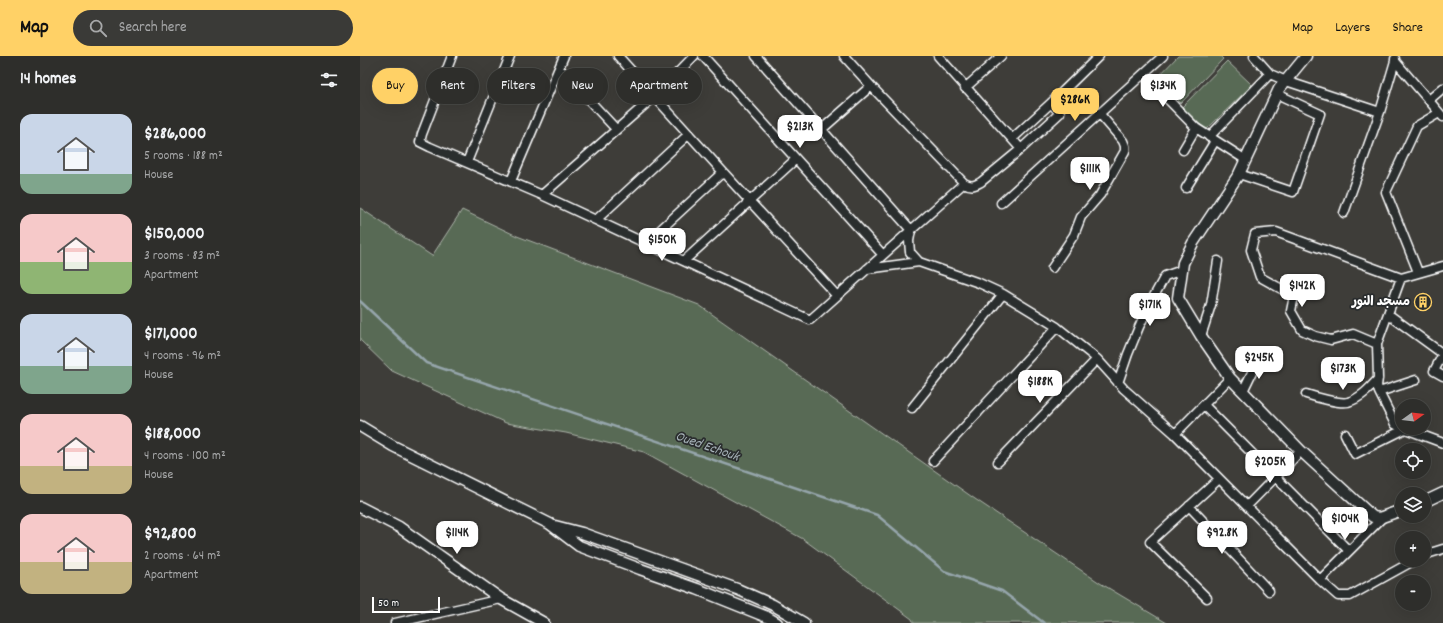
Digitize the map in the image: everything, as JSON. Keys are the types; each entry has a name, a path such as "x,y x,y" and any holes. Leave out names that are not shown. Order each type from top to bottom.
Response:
{"street":[{"path":"452,56 420,142 542,195 810,320 964,183"},
{"path":"467,162 510,56"},
{"path":"559,68 564,56"},
{"path":"618,56 629,68"},
{"path":"682,68 694,56"},
{"path":"703,56 883,255"},
{"path":"756,56 911,230"},
{"path":"844,56 964,183 969,186 975,186 1021,149 1060,113 1052,104"},
{"path":"938,56 1021,149"},
{"path":"965,88 1001,56"},
{"path":"1012,140 1052,104 1100,56"},
{"path":"1001,203 1163,56"},
{"path":"1254,56 1270,74 1286,81 1380,112"},
{"path":"1304,56 1279,89 1239,174 1193,243 1183,263 1178,298 1201,336 1230,378 1301,451 1373,517 1384,516 1395,512"},
{"path":"1395,59 1441,115 1417,126 1386,192 1418,272"},
{"path":"1344,213 1380,112 1395,59"},
{"path":"511,181 558,70"},
{"path":"1143,74 1196,128 1246,160"},
{"path":"1186,188 1212,139 1270,74"},
{"path":"821,130 871,86"},
{"path":"1428,100 1443,88"},
{"path":"1239,174 1293,192 1320,114 1277,94"},
{"path":"593,104 616,129"},
{"path":"542,195 646,104"},
{"path":"662,104 838,296"},
{"path":"1052,268 1074,235 1081,217 1100,194 1125,151 1123,141 1099,113"},
{"path":"1183,150 1196,128"},
{"path":"596,220 688,134"},
{"path":"684,261 796,159"},
{"path":"646,243 723,172"},
{"path":"911,230 909,241 910,252 919,262"},
{"path":"1377,344 1353,334 1331,340 1315,336 1302,330 1291,312 1294,296 1260,276 1251,250 1255,234 1276,232 1401,278 1443,266"},
{"path":"1201,336 1211,304 1218,261"},
{"path":"867,269 919,262 979,283 1003,294 1057,327 1097,359 1118,383 1174,434 1320,580 1338,596 1350,596 1402,567"},
{"path":"1118,383 1129,350 1150,301 1165,276 1182,270"},
{"path":"1395,424 1378,392 1377,344 1401,278"},
{"path":"912,408 1003,294"},
{"path":"1388,314 1443,353 1434,371 1443,376"},
{"path":"933,461 1057,327"},
{"path":"998,462 1097,359"},
{"path":"1243,391 1258,360"},
{"path":"1174,434 1230,378"},
{"path":"1306,394 1322,399 1348,402 1367,392 1378,378"},
{"path":"1378,392 1416,380"},
{"path":"1204,405 1349,551"},
{"path":"360,426 399,449 550,524 582,533 737,589 773,605 804,623"},
{"path":"1345,434 1355,454 1395,432"},
{"path":"1422,435 1443,443"},
{"path":"1247,506 1301,451"},
{"path":"1207,598 1150,542 1219,479"},
{"path":"1431,499 1443,493"},
{"path":"1189,506 1269,591"},
{"path":"360,507 399,527 501,599 544,623"},
{"path":"1320,580 1384,516"},
{"path":"550,524 579,546 704,591 767,617 777,623"},
{"path":"1431,553 1443,549"},
{"path":"394,623 501,599"}],"green space":[{"path":"1178,56 1220,56 1223,59 1181,103 1156,79"},
{"path":"1227,61 1252,85 1206,130 1182,107"},
{"path":"360,208 432,256 462,210 517,236 699,305 975,499 1100,583 1167,623 914,623 912,619 803,539 644,452 566,433 506,423 392,371 360,340"}],"waterway":[{"name":"Oued Echouk","path":"360,301 426,363 877,515 944,571 1002,591 1044,623"}],"place":[{"name":"مسجد النور","path":"1423,302"}]}
